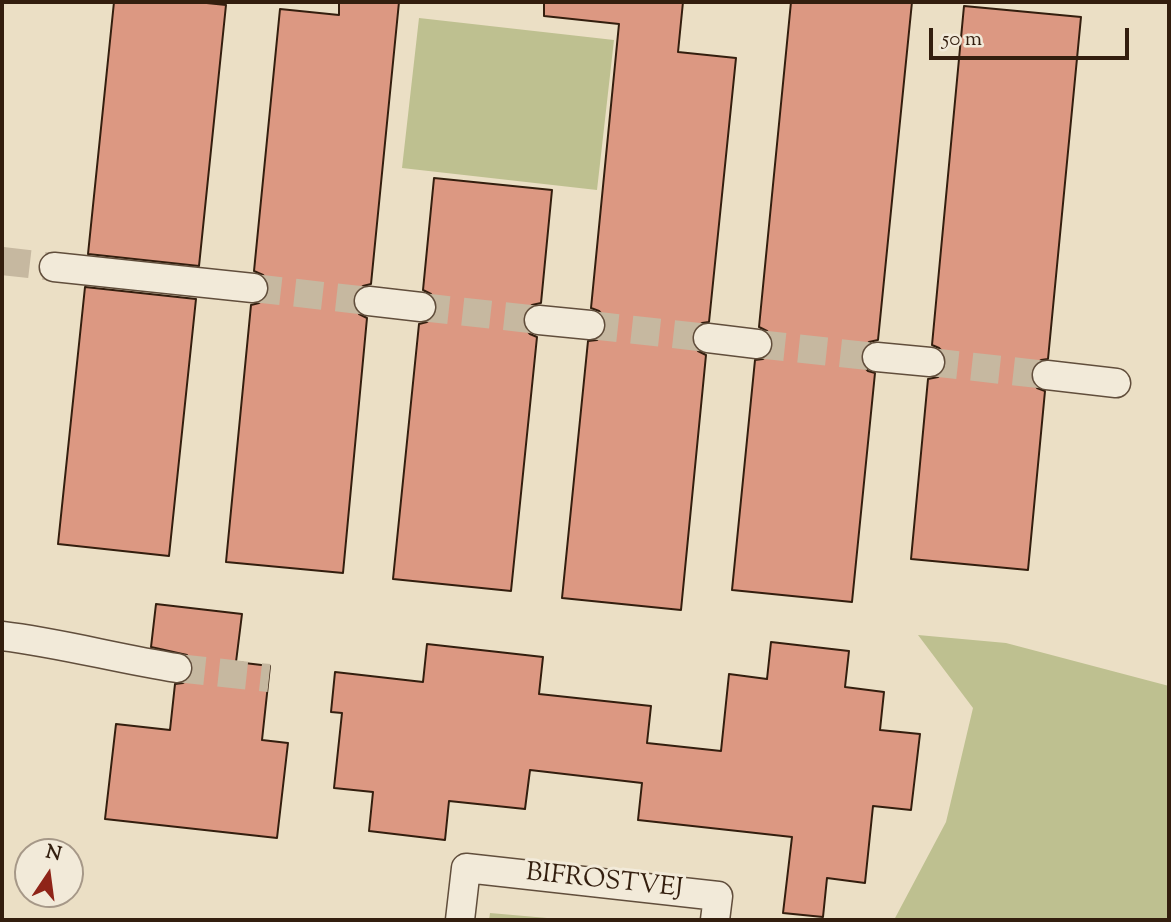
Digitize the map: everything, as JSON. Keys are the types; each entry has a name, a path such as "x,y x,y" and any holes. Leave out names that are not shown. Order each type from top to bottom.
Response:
{"street":[{"path":"54,267 253,288"},
{"path":"369,301 421,307"},
{"path":"539,320 590,325"},
{"path":"708,338 757,344"},
{"path":"877,357 930,362"},
{"path":"1046,375 1116,383"},
{"path":"2,636 47,641 130,661 177,668"},
{"name":"BIFROSTVEJ","path":"460,920 466,868 718,896 715,920"}],"green space":[{"path":"419,18 614,40 597,190 402,168"},
{"path":"918,635 1006,643 1169,686 1169,920 894,920 946,822 973,708"},
{"path":"490,913 570,920 489,920"}],"building":[{"path":"114,2 197,2 226,5 199,266 88,254"},
{"path":"339,2 399,2 371,284 356,291 353,300 359,314 367,318 343,573 226,562 251,305 266,298 270,289 263,275 254,271 280,9 339,15"},
{"path":"544,2 683,2 678,52 736,58 709,322 695,328 692,337 698,351 706,355 681,610 562,598 588,341 597,340 606,327 605,318 599,311 591,308 619,24 544,16"},
{"path":"791,2 912,2 878,340 869,342 861,355 862,365 875,373 852,602 732,590 755,360 770,354 774,345 767,331 759,327"},
{"path":"964,6 1081,17 1048,359 1034,365 1030,374 1037,388 1045,391 1028,570 911,559 928,379 938,377 946,364 945,354 932,345"},
{"path":"434,178 552,190 541,303 526,310 523,318 524,327 537,337 511,591 393,579 419,324 434,317 438,308 431,294 423,290"},
{"path":"85,287 196,299 169,556 58,544"},
{"path":"156,604 242,614 236,662 270,666 262,740 288,743 277,838 105,819 116,724 170,730 175,684 189,679 193,671 193,663 187,655 151,647"},
{"path":"771,642 849,651 845,687 884,692 880,730 920,734 911,810 873,806 865,883 827,878 823,917 783,913 792,837 638,820 642,783 530,770 525,809 449,801 445,840 369,831 373,792 334,788 342,713 331,712 335,672 423,682 427,644 543,657 539,694 651,706 647,743 721,751 729,674 767,679"}],"tunnel":[{"path":"2,261 54,267"},
{"path":"253,288 369,301"},
{"path":"421,307 539,320"},
{"path":"590,325 708,338"},
{"path":"757,344 877,357"},
{"path":"930,362 1047,375"},
{"path":"177,668 269,678"}]}
